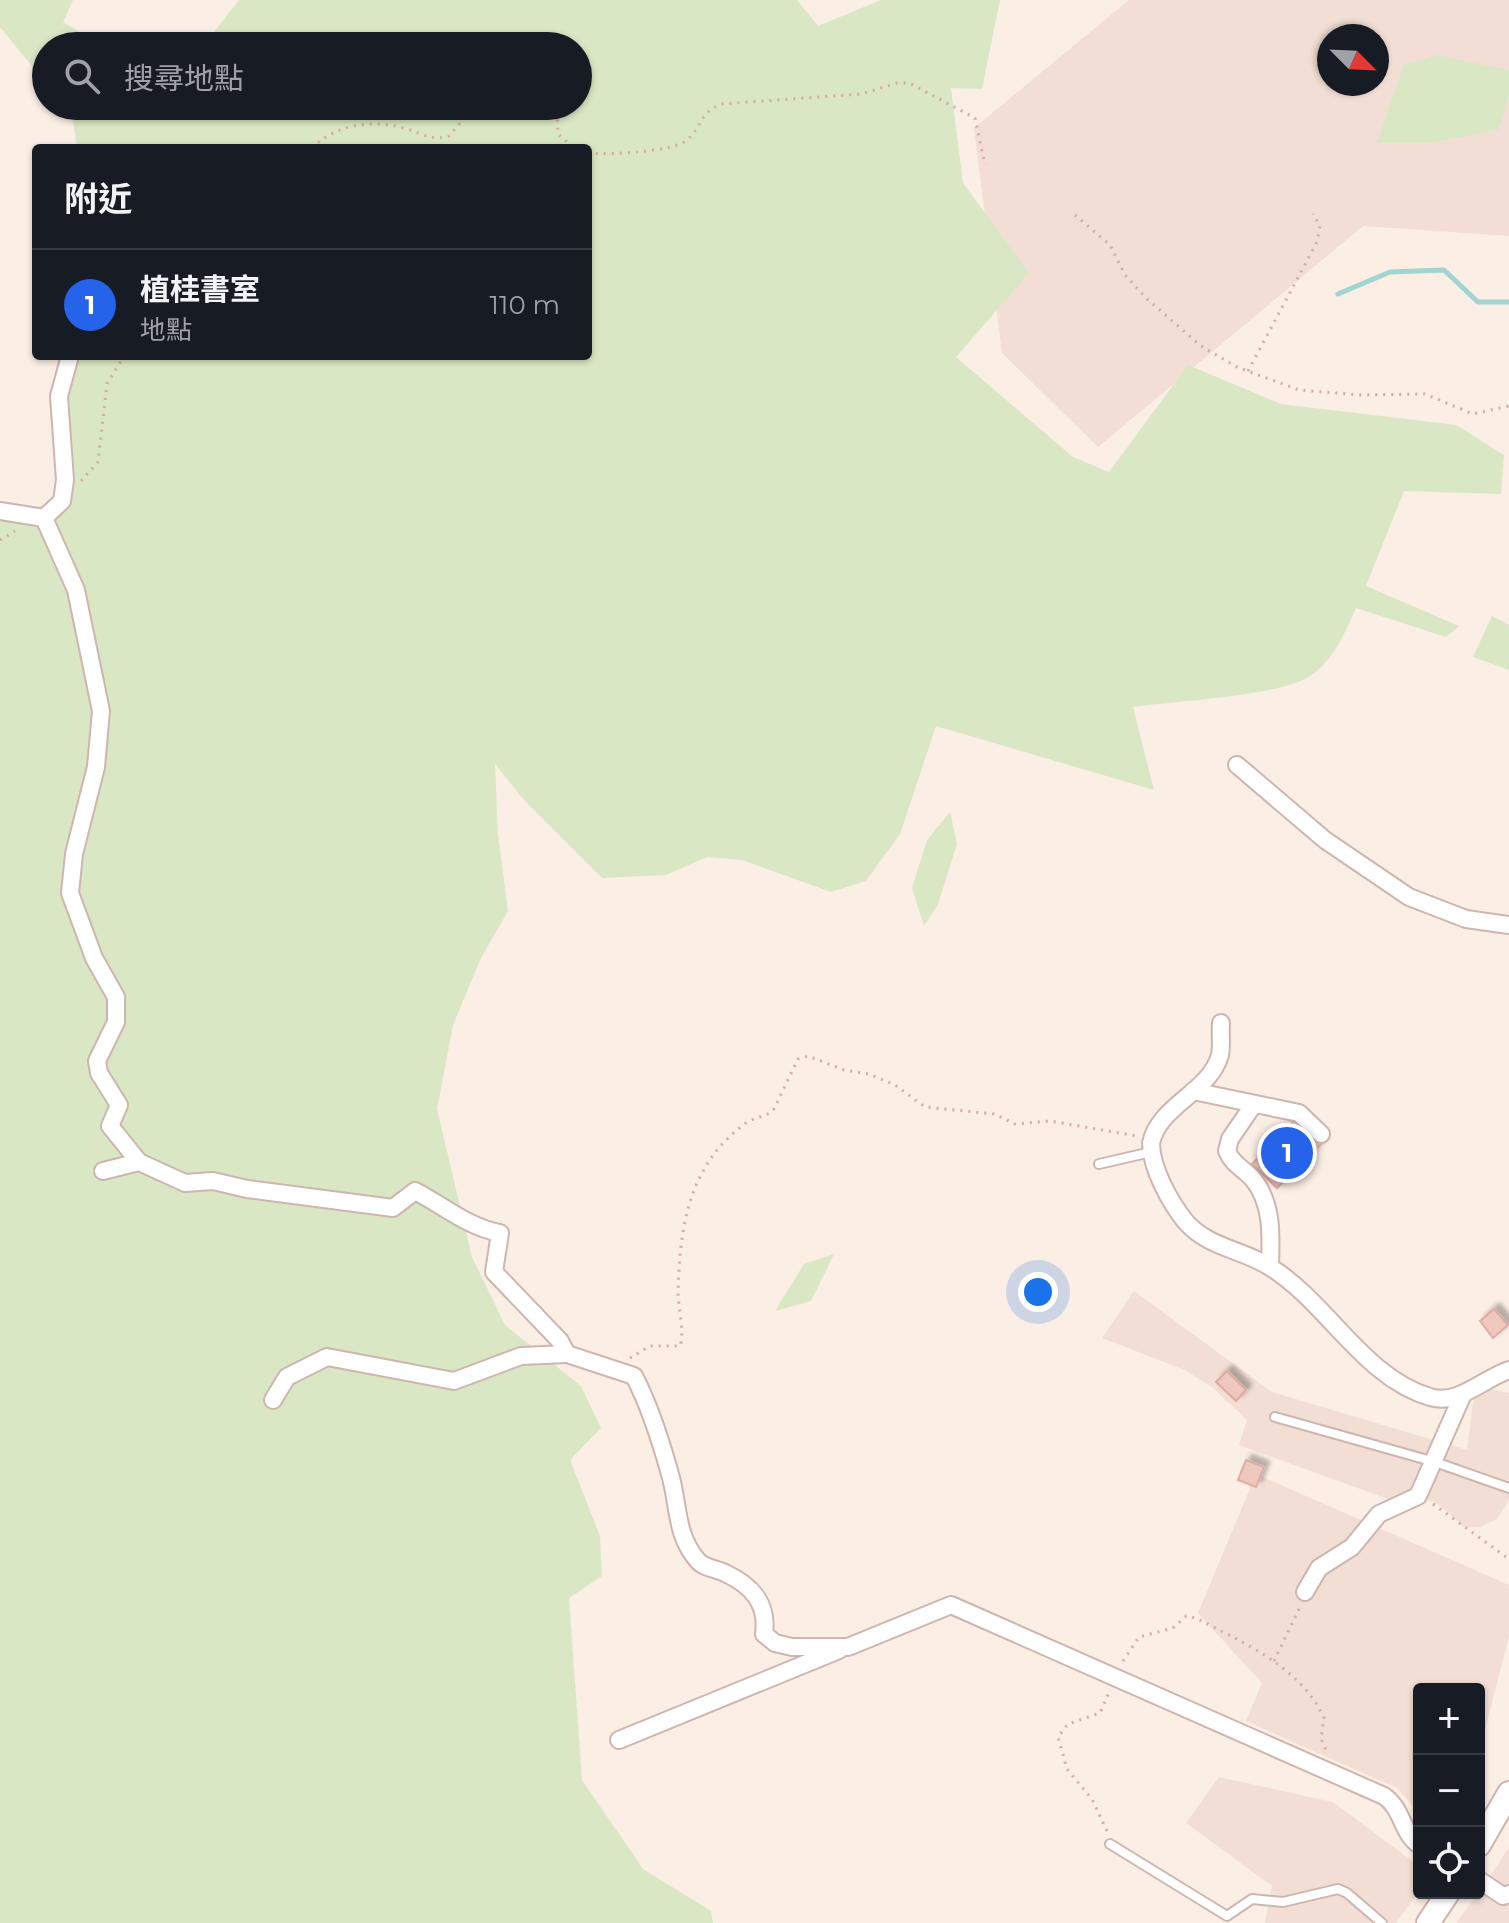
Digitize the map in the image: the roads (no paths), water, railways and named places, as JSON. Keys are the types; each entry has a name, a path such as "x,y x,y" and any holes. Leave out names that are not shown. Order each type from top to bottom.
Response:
{"main road":[{"path":"1485,1835 1509,1793"},
{"path":"1428,1923 1444,1899"}],"street":[{"path":"44,518 62,501 65,480 59,396 69,360"},
{"path":"0,511 44,518"},
{"path":"44,518 76,590 101,711 96,767 74,854 70,893 94,958 116,997 116,1022 97,1061 99,1073 119,1105 110,1126 139,1162 185,1183 213,1181 247,1189 393,1208 415,1191 449,1208 477,1229 500,1233 494,1272 560,1341 567,1354"},
{"path":"1237,765 1325,840 1409,897 1466,919 1509,925"},
{"path":"1221,1023 1218,1060 1193,1091 1161,1120 1149,1152 1168,1194 1192,1227 1208,1240 1270,1266 1402,1384 1440,1399 1463,1394 1509,1370"},
{"path":"1193,1091 1299,1113 1321,1134"},
{"path":"1254,1104 1230,1139 1227,1151 1252,1178 1265,1201 1271,1240 1270,1266"},
{"path":"103,1171 139,1162"},
{"path":"273,1400 287,1377 327,1357 454,1381 521,1356 567,1354 634,1376 671,1476 676,1519 686,1543 700,1564 728,1574 753,1590 765,1611 764,1634 768,1639 792,1647 848,1647"},
{"path":"1305,1592 1319,1568 1352,1547 1379,1514 1414,1500 1435,1462 1463,1394"},
{"path":"619,1740 944,1606 958,1607 1384,1796 1397,1808 1406,1831 1413,1839"},
{"path":"1485,1883 1508,1896"}],"lane":[{"path":"1099,1164 1149,1152"},
{"path":"1275,1417 1435,1462 1509,1488"},
{"path":"1110,1844 1227,1916 1252,1899 1283,1902 1338,1889 1382,1923"}],"waterway":[{"path":"1338,294 1390,272 1444,270 1478,302 1509,302"}],"place":[{"name":"植桂書室","path":"1287,1153"}]}
